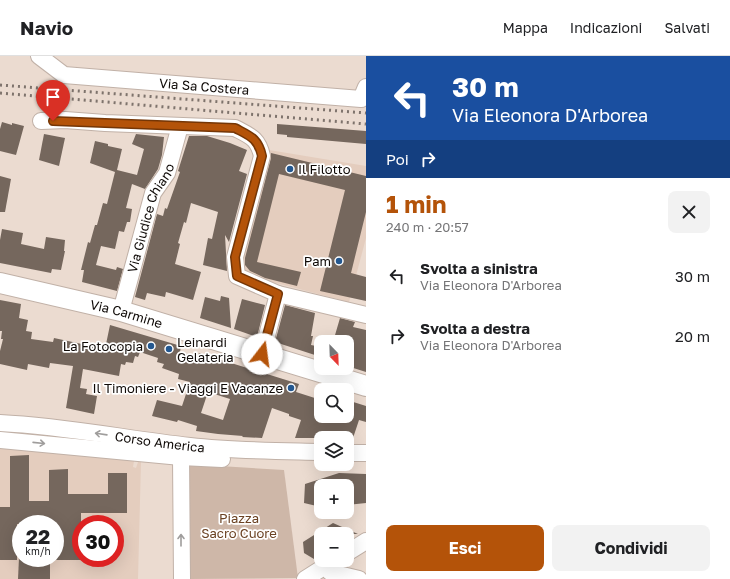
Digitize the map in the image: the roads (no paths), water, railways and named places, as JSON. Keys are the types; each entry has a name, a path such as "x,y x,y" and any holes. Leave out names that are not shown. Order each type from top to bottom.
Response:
{"main road":[{"name":"Via Carmine","path":"0,283 121,310 366,386"}],"street":[{"name":"Via Sa Costera","path":"39,56 64,75 362,99 366,87"},
{"path":"41,121 65,120 235,128 253,138 260,146 262,156 235,257 237,276 278,294 366,315"},
{"name":"Via Giudice Chiano","path":"121,310 153,193 167,173 180,126"},
{"path":"262,354 278,294"},
{"name":"Corso America","path":"0,423 41,425 190,446 249,451 314,452"},
{"name":"Corso America","path":"0,440 181,457 267,461 314,461"},
{"path":"354,453 366,453"},
{"path":"181,457 182,579"},
{"path":"354,461 366,461"},
{"path":"354,548 366,541"},
{"path":"305,579 324,567"},
{"path":"331,567 330,572 359,579"}],"railway":[{"path":"0,85 366,113"},
{"path":"0,93 366,124"}],"place":[{"name":"Il Filotto","path":"290,169"},
{"name":"Pam","path":"339,261"},
{"name":"La Fotocopia","path":"151,346"},
{"name":"Leinardi Gelateria","path":"169,349"},
{"name":"Il Timoniere - Viaggi E Vacanze","path":"291,388"}],"park label":[{"name":"Piazza Sacro Cuore","path":"239,526"}]}
